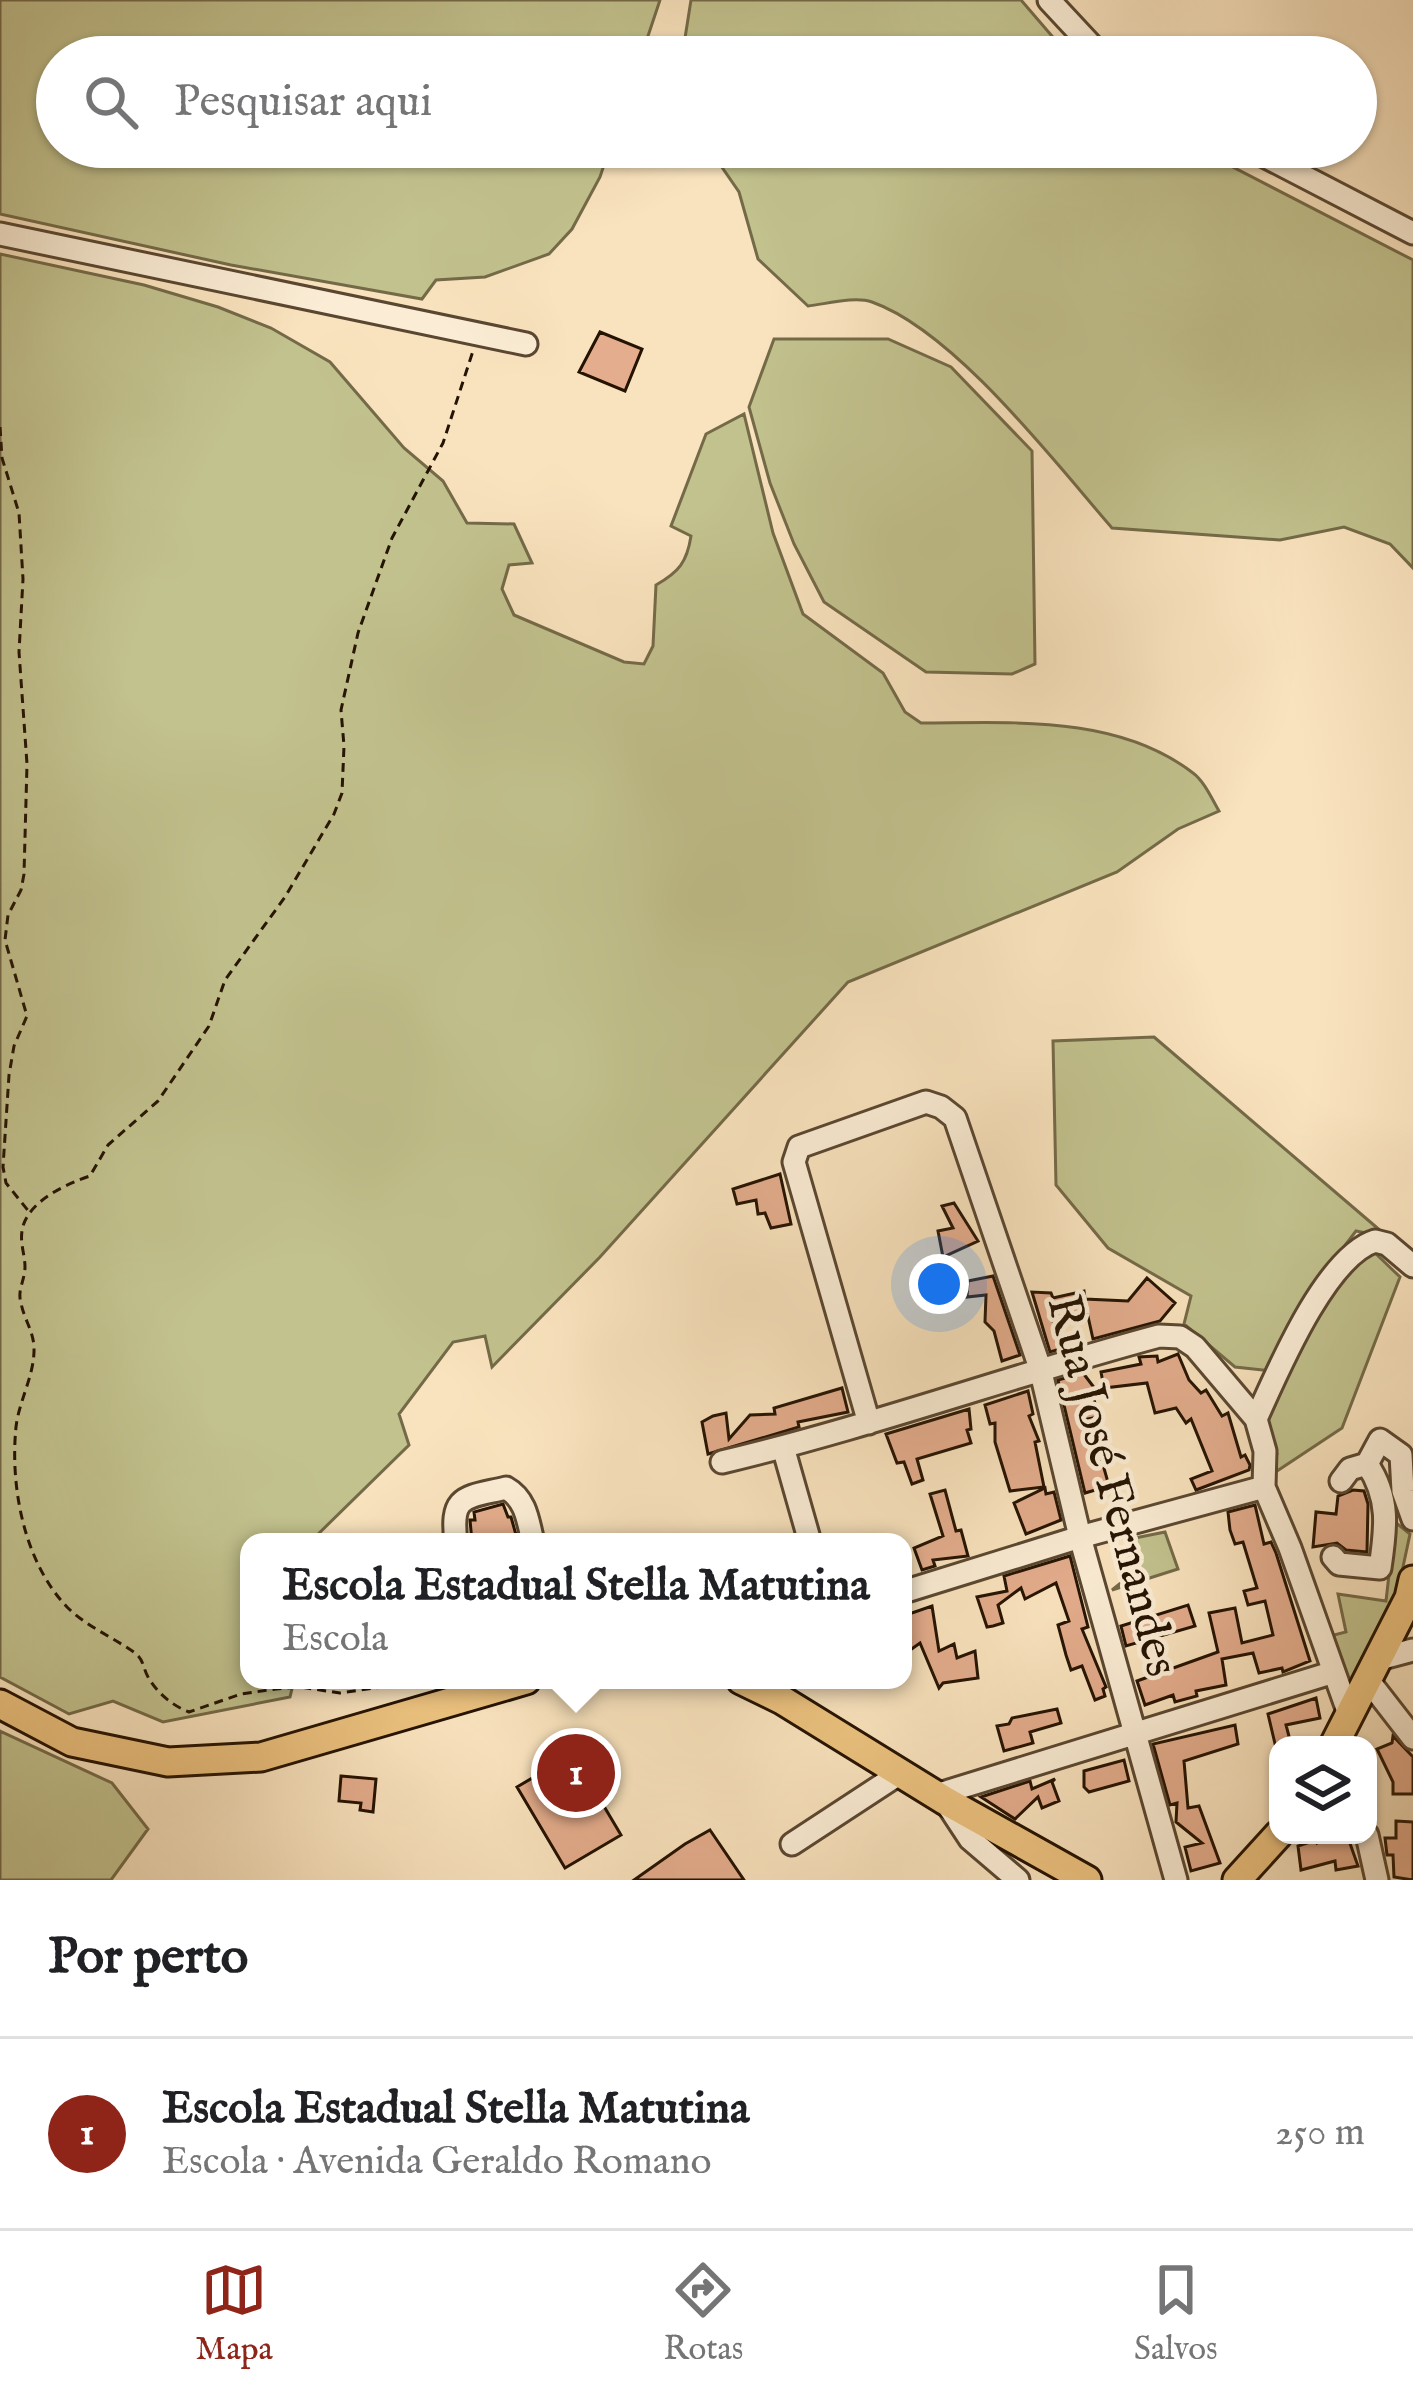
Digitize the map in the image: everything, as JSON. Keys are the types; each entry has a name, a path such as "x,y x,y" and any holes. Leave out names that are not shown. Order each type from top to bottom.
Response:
{"main road":[{"path":"1339,1736 1413,1580"},
{"path":"0,1704 72,1742 168,1762 261,1756 467,1689"},
{"path":"759,1689 1087,1880"},
{"path":"1237,1880 1269,1844"}],"street":[{"path":"1049,0 1082,36"},
{"path":"1288,168 1413,232"},
{"path":"0,234 526,344"},
{"name":"Rua José Fernandes","path":"869,1423 794,1162 799,1147 917,1103 941,1107 955,1118 1040,1367 1080,1537 1176,1880"},
{"path":"1256,1419 1312,1306 1354,1252 1375,1241 1388,1244 1413,1267"},
{"path":"722,1462 869,1423 1040,1367 1160,1336 1180,1337 1195,1347 1256,1419 1265,1451 1264,1487 1350,1717"},
{"path":"1341,1481 1349,1469 1367,1464 1380,1440 1401,1455 1403,1491 1413,1519"},
{"path":"783,1448 807,1533"},
{"path":"1333,1557 1339,1564 1380,1568 1386,1506 1381,1485 1367,1464"},
{"path":"912,1589 1264,1487"},
{"path":"456,1533 455,1507 463,1498 506,1488 524,1508 531,1533"},
{"path":"1413,1649 1373,1669 1413,1738"},
{"path":"1018,1880 970,1839 940,1798 1334,1672"},
{"path":"792,1844 902,1772"},
{"path":"1369,1844 1377,1880"}],"path":[{"path":"276,1689 242,1694 189,1712 165,1697 148,1678 140,1657 99,1633 65,1605 42,1574 15,1473 16,1428 34,1349 20,1296 26,1270 22,1233 32,1214 65,1184 90,1176 108,1145 158,1101 209,1027 232,969 256,941 325,833 342,793 340,710 358,633 392,538 443,443 461,396 476,332"},
{"path":"0,427 2,458 19,513 20,662 28,764 24,874 8,915 5,940 28,1016 11,1058 3,1167 6,1183 32,1214"},
{"path":"313,1689 340,1693 368,1689"}],"green space":[{"path":"0,0 660,0 648,36 36,36 36,168 603,168 572,229 549,254 485,277 436,280 422,299 231,265 0,214"},
{"path":"691,0 1021,0 1052,36 685,36"},
{"path":"722,168 1235,168 1413,260 1413,568 1390,544 1344,527 1280,540 1112,528 1001,400 936,340 903,317 865,300 808,306 758,259 739,192"},
{"path":"0,254 144,285 218,307 271,328 330,362 404,448 443,481 467,523 514,524 532,563 509,565 502,589 514,615 624,662 644,664 653,646 656,585 676,571 687,553 691,536 671,526 706,434 744,414 773,533 803,614 883,673 905,712 921,723 1026,723 1097,731 1163,754 1204,785 1219,811 1178,829 1117,872 848,982 600,1257 492,1367 485,1336 453,1342 399,1414 409,1445 319,1533 240,1533 240,1689 292,1689 290,1697 163,1722 113,1701 69,1714 0,1677"},
{"path":"774,339 888,339 951,367 1032,451 1035,664 1012,674 926,672 824,602 770,483 749,407"},
{"path":"1154,1037 1389,1238 1356,1231 1307,1295 1272,1371 1235,1367 1184,1324 1191,1296 1108,1248 1056,1185 1053,1041"},
{"path":"1373,1251 1400,1277 1342,1428 1271,1475 1277,1454 1260,1420 1332,1286"},
{"path":"1395,1522 1410,1534 1394,1609 1356,1683 1349,1681 1330,1636 1346,1632 1338,1594 1386,1601"},
{"path":"1165,1532 1178,1569 1112,1590 1137,1570 1125,1555 1138,1551 1135,1538"},
{"path":"0,1731 112,1783 148,1829 111,1880 0,1880"}],"building":[{"path":"600,332 642,349 625,391 579,372"},
{"path":"780,1174 791,1224 771,1228 765,1213 758,1214 756,1200 737,1204 733,1189"},
{"path":"954,1203 978,1241 943,1257 938,1231 953,1228 942,1206"},
{"path":"993,1276 1020,1355 1002,1361 994,1331 985,1322 986,1295 967,1297 968,1281"},
{"path":"1147,1278 1175,1303 1160,1321 1093,1339 1087,1312 1051,1318 1067,1347 1050,1352 1032,1292 1051,1293 1053,1298 1084,1291 1085,1299 1128,1301"},
{"path":"1178,1354 1189,1380 1201,1393 1206,1390 1222,1416 1228,1413 1241,1457 1245,1455 1250,1465 1249,1470 1196,1490 1191,1479 1212,1471 1191,1419 1186,1423 1176,1408 1155,1413 1147,1383 1104,1388 1101,1372 1141,1364 1139,1357 1157,1356 1158,1362"},
{"path":"1083,1373 1096,1390 1092,1390 1098,1417 1083,1420 1095,1463 1102,1461 1109,1486 1085,1493 1058,1380"},
{"path":"842,1388 848,1412 798,1422 799,1427 708,1454 702,1422 713,1416 726,1413 729,1439 750,1415 775,1414 774,1408"},
{"path":"1028,1391 1044,1487 1010,1491 995,1442 995,1423 990,1424 985,1405"},
{"path":"969,1409 971,1443 917,1459 923,1480 912,1484 904,1462 897,1463 886,1434"},
{"path":"1045,1488 1046,1494 1054,1492 1061,1520 1026,1534 1014,1503"},
{"path":"945,1490 968,1556 933,1560 935,1566 922,1570 914,1548 943,1536 930,1494"},
{"path":"1364,1491 1368,1504 1367,1552 1346,1550 1337,1543 1313,1547 1316,1512 1336,1514 1338,1496"},
{"path":"503,1504 515,1533 471,1533 474,1512"},
{"path":"1255,1505 1264,1544 1271,1542 1276,1553 1310,1661 1283,1672 1282,1668 1259,1673 1253,1653 1222,1659 1226,1685 1196,1691 1197,1696 1175,1702 1173,1695 1145,1705 1137,1681 1218,1652 1209,1613 1235,1608 1242,1643 1273,1635 1265,1601 1248,1605 1244,1591 1257,1588 1243,1542 1235,1544 1230,1530 1228,1512"},
{"path":"1070,1556 1088,1627 1082,1629 1106,1687 1105,1696 1095,1700 1082,1666 1071,1670 1066,1655 1058,1625 1069,1621 1056,1583 1025,1599 1021,1588 998,1605 1003,1623 993,1626 987,1627 977,1597 1007,1591 1004,1576"},
{"path":"1188,1605 1195,1626 1126,1646 1121,1626"},
{"path":"932,1606 939,1651 954,1644 957,1658 975,1651 978,1678 943,1683 939,1688 920,1643 912,1649 912,1613"},
{"path":"1316,1698 1320,1718 1286,1725 1289,1736 1273,1736 1268,1714"},
{"path":"1057,1709 1061,1723 1030,1732 1033,1743 1004,1751 997,1726 1009,1724 1012,1718"},
{"path":"1235,1725 1238,1744 1184,1761 1188,1808 1199,1806 1220,1863 1191,1871 1185,1847 1202,1843 1176,1822 1177,1803 1170,1805 1153,1744"},
{"path":"1393,1736 1413,1757 1413,1794 1393,1794 1393,1782 1377,1749 1392,1743"},
{"path":"573,1754 621,1835 565,1868 517,1787"},
{"path":"1124,1760 1129,1781 1089,1792 1084,1787 1084,1771"},
{"path":"341,1776 376,1779 373,1812 360,1810 361,1803 339,1801"},
{"path":"1055,1779 1059,1801 1042,1808 1038,1797 1015,1819 981,1797 1030,1781 1032,1789"},
{"path":"1396,1821 1413,1822 1413,1880 1394,1877 1393,1855 1387,1855 1385,1838 1396,1838"},
{"path":"710,1830 744,1880 634,1880 685,1844"},
{"path":"1350,1844 1358,1866 1336,1870 1335,1861 1301,1870 1298,1846"}],"place":[{"name":"Escola Estadual Stella Matutina","path":"576,1773"}]}
